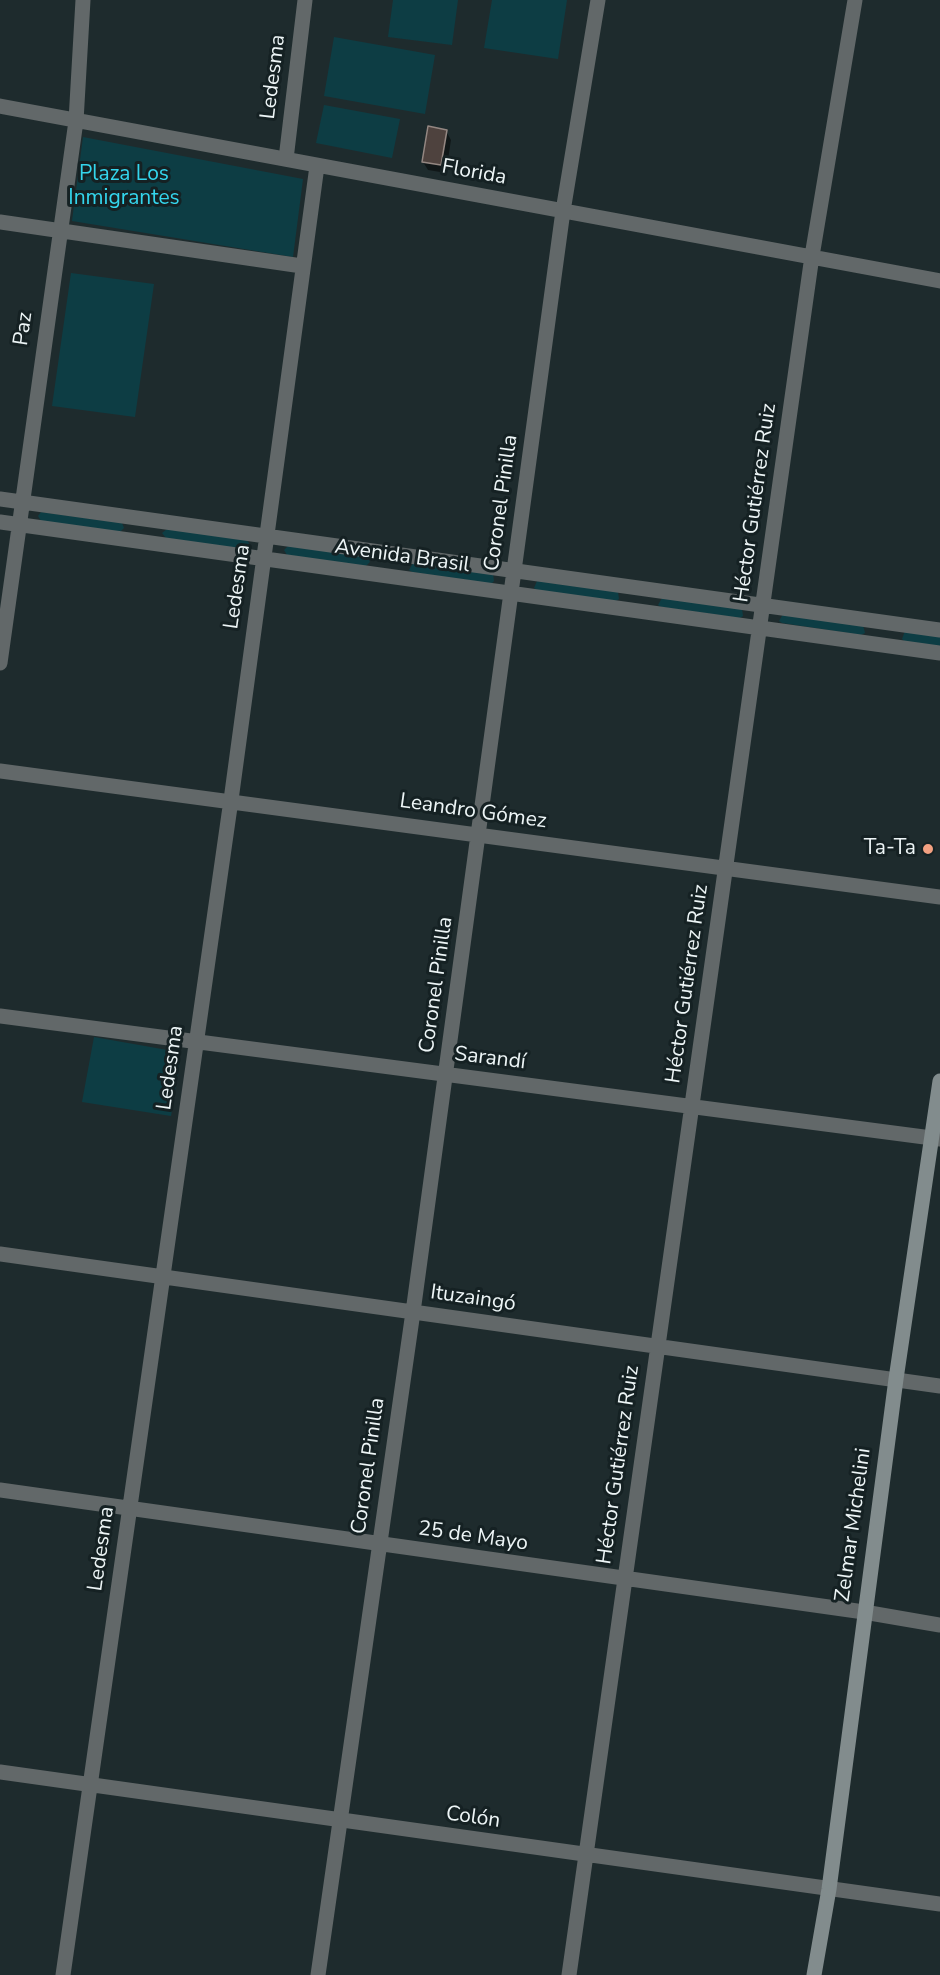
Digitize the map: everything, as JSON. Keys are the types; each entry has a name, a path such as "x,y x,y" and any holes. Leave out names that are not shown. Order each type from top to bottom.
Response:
{"street":[{"name":"Paz","path":"0,663 58,230 76,121 83,0"},
{"name":"Ledesma","path":"286,159 305,0"},
{"name":"Coronel Pinilla","path":"318,1975 446,1075 562,211 598,0"},
{"name":"Héctor Gutiérrez Ruiz","path":"570,1975 812,256 855,0"},
{"name":"Florida","path":"0,106 940,281"},
{"name":"Ledesma","path":"63,1975 231,800 317,166"},
{"path":"0,222 302,266"},
{"name":"Avenida Brasil","path":"0,499 514,568 940,630"},
{"name":"Avenida Brasil","path":"0,522 940,653"},
{"name":"Leandro Gómez","path":"0,771 231,800 940,897"},
{"name":"Sarandí","path":"0,1016 936,1139"},
{"name":"Zelmar Michelini","path":"814,1975 829,1889 896,1379 936,1139 940,1081"},
{"name":"Ituzaingó","path":"0,1254 940,1386"},
{"name":"25 de Mayo","path":"0,1490 864,1612 940,1625"},
{"name":"Colón","path":"0,1772 940,1904"}],"green space":[{"path":"393,0 458,0 452,45 388,37"},
{"path":"492,0 567,0 558,59 484,48"},
{"path":"334,37 435,55 425,114 324,96"},
{"path":"324,105 400,119 392,158 316,143"},
{"name":"Plaza Los Inmigrantes","path":"83,137 303,179 293,257 72,221"},
{"path":"71,273 154,284 135,417 52,406"},
{"path":"41,512 122,523 124,528 120,532 41,521 38,516"},
{"path":"167,529 247,540 250,545 245,550 166,538 162,533"},
{"path":"288,546 368,557 370,562 366,566 287,555 284,550"},
{"path":"413,563 493,574 494,581 491,584 412,572 409,570"},
{"path":"537,581 618,592 619,599 616,601 537,590 534,588"},
{"path":"662,598 742,609 743,616 740,618 661,607 658,605"},
{"path":"783,614 863,625 865,633 861,635 782,623 779,621"},
{"path":"905,631 940,636 940,646 904,641 902,639"},
{"path":"94,1037 173,1051 180,1059 171,1116 82,1102"}],"building":[{"path":"428,126 447,130 441,165 422,162"}],"place":[{"name":"Ta-Ta","path":"928,849"}]}
